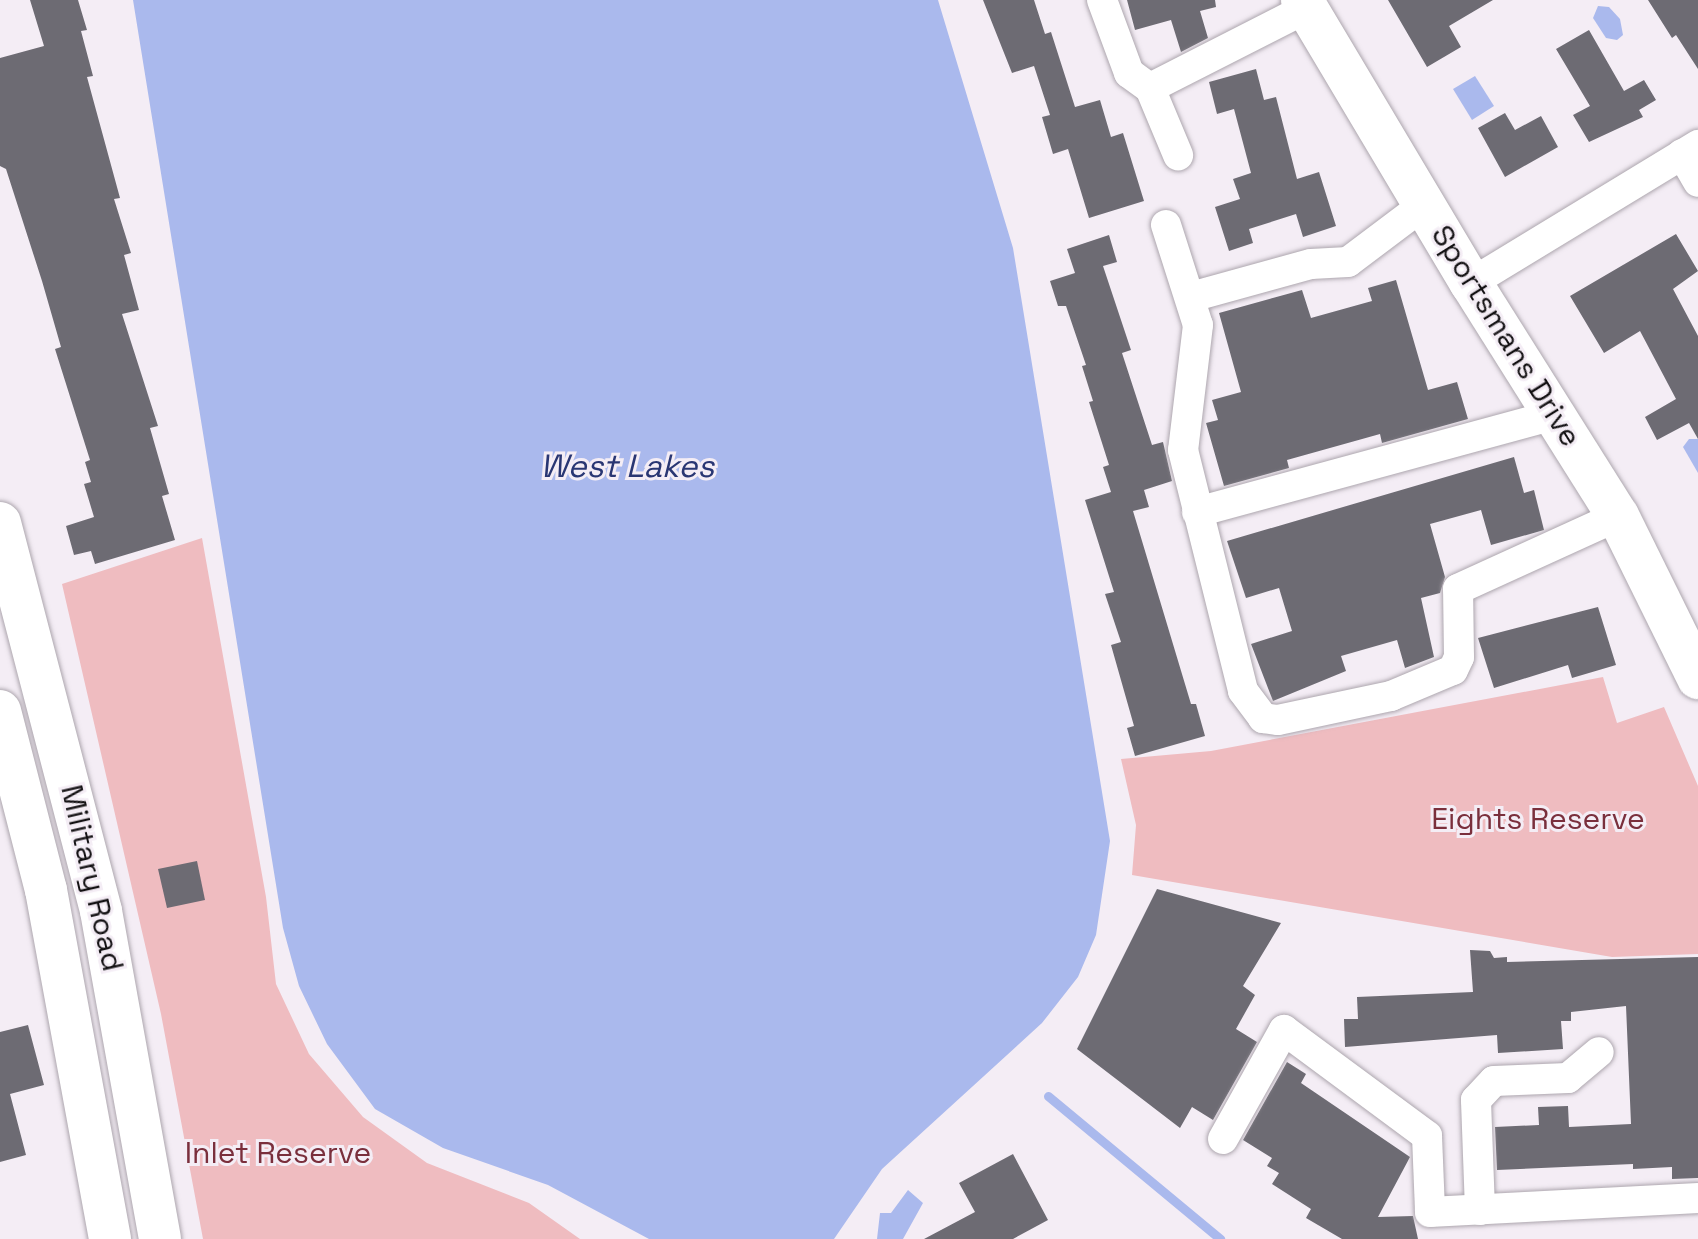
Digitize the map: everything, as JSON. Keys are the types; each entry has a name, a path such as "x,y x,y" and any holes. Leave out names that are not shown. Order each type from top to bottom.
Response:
{"main road":[{"name":"Sportsmans Drive","path":"1304,4 1471,283 1618,516 1698,678"},
{"name":"Military Road","path":"0,523 101,911 160,1239"},
{"name":"Military Road","path":"0,711 59,951 110,1239"}],"street":[{"path":"1102,0 1129,73 1150,88 1178,155"},
{"path":"1150,88 1304,4"},
{"path":"1471,283 1690,150 1698,182"},
{"path":"1191,297 1311,264 1348,262 1425,204"},
{"path":"1166,225 1198,325 1183,450 1243,691 1263,718 1278,720 1391,696 1453,670 1459,657 1458,589 1618,516"},
{"path":"1197,512 1554,415"},
{"path":"1223,1139 1284,1030 1427,1136 1430,1212 1698,1198"},
{"path":"1480,1210 1476,1100 1494,1081 1568,1078 1599,1052"}],"green space":[{"name":"Inlet Reserve","path":"202,538 266,897 276,984 309,1054 363,1117 427,1163 529,1203 580,1239 203,1239 161,1014 62,584"},
{"name":"Eights Reserve","path":"1603,677 1617,723 1664,707 1698,786 1698,954 1612,957 1132,875 1136,825 1121,759 1211,751"}],"water":[{"name":"West Lakes","path":"133,0 938,0 1013,248 1110,841 1096,935 1078,977 1042,1023 882,1169 834,1239 649,1239 548,1185 443,1148 375,1109 327,1044 299,986 283,928"},
{"path":"1598,6 1609,7 1620,19 1623,35 1617,40 1606,38 1593,18"},
{"path":"1475,76 1494,106 1472,120 1453,89"},
{"path":"1689,439 1698,439 1698,473 1683,447"},
{"path":"908,1190 923,1203 903,1239 877,1239 880,1213 891,1213"}],"building":[{"path":"30,0 78,0 87,30 81,31 93,76 87,77 120,198 114,199 131,253 124,255 139,310 122,314 158,426 150,428 169,494 162,496 175,540 95,564 91,551 74,555 66,526 94,517 84,484 91,482 85,462 90,460 55,349 61,347 42,281 6,169 0,166 0,58 44,46"},
{"path":"983,0 1034,0 1045,34 1051,32 1075,107 1100,100 1111,137 1123,133 1144,201 1089,218 1068,149 1053,154 1042,117 1050,115 1034,66 1012,73"},
{"path":"1127,0 1215,0 1216,7 1200,11 1208,38 1181,52 1171,20 1135,30"},
{"path":"1388,0 1493,0 1449,26 1461,47 1427,67"},
{"path":"1648,0 1698,0 1698,69 1676,35 1672,38"},
{"path":"1589,30 1624,91 1644,80 1656,100 1639,110 1643,117 1589,142 1573,115 1590,106 1556,49"},
{"path":"1256,69 1264,100 1276,97 1297,179 1319,172 1336,226 1303,237 1296,214 1249,229 1253,243 1229,251 1215,207 1240,199 1233,179 1251,173 1234,109 1217,114 1209,82"},
{"path":"1505,113 1515,130 1541,116 1558,147 1505,177 1478,128"},
{"path":"1676,234 1698,271 1673,289 1698,336 1698,439 1689,423 1657,440 1645,417 1676,399 1640,331 1604,353 1570,296"},
{"path":"1109,235 1117,262 1103,266 1131,350 1122,353 1152,445 1163,442 1172,481 1144,490 1149,507 1133,511 1191,704 1196,704 1205,736 1135,756 1127,728 1134,726 1111,645 1121,642 1105,594 1114,592 1085,500 1111,492 1103,467 1109,465 1089,402 1093,401 1082,366 1086,365 1066,306 1058,306 1050,281 1075,273 1067,249"},
{"path":"1396,280 1428,390 1457,382 1468,419 1382,443 1380,434 1287,460 1289,468 1224,486 1206,423 1218,420 1212,400 1241,392 1219,313 1302,290 1311,318 1372,301 1368,288"},
{"path":"1514,457 1524,493 1534,490 1544,530 1491,545 1481,510 1430,524 1445,577 1440,593 1421,598 1434,657 1405,668 1397,640 1341,656 1346,671 1273,701 1251,644 1292,631 1279,588 1246,598 1227,541"},
{"path":"1598,607 1616,665 1572,678 1568,665 1494,688 1478,638"},
{"path":"197,861 205,900 167,908 158,869"},
{"path":"1157,889 1281,923 1243,986 1255,995 1236,1029 1257,1042 1213,1120 1192,1107 1180,1128 1077,1049"},
{"path":"1470,950 1490,951 1494,958 1507,957 1507,962 1698,957 1698,1178 1672,1179 1672,1167 1633,1169 1633,1164 1497,1170 1495,1127 1539,1125 1538,1107 1568,1106 1569,1127 1631,1124 1626,1006 1571,1012 1571,1021 1561,1021 1563,1049 1498,1053 1497,1035 1345,1047 1344,1019 1358,1019 1357,997 1473,992"},
{"path":"28,1025 44,1085 10,1094 26,1155 0,1162 0,1032"},
{"path":"1287,1062 1306,1074 1301,1083 1410,1157 1378,1217 1413,1216 1418,1239 1342,1239 1306,1218 1311,1209 1272,1184 1279,1173 1267,1166 1272,1158 1243,1140"},
{"path":"1013,1154 1048,1220 1013,1239 924,1239 975,1212 959,1183"}],"waterway":[{"path":"1048,1096 1220,1239"}]}
